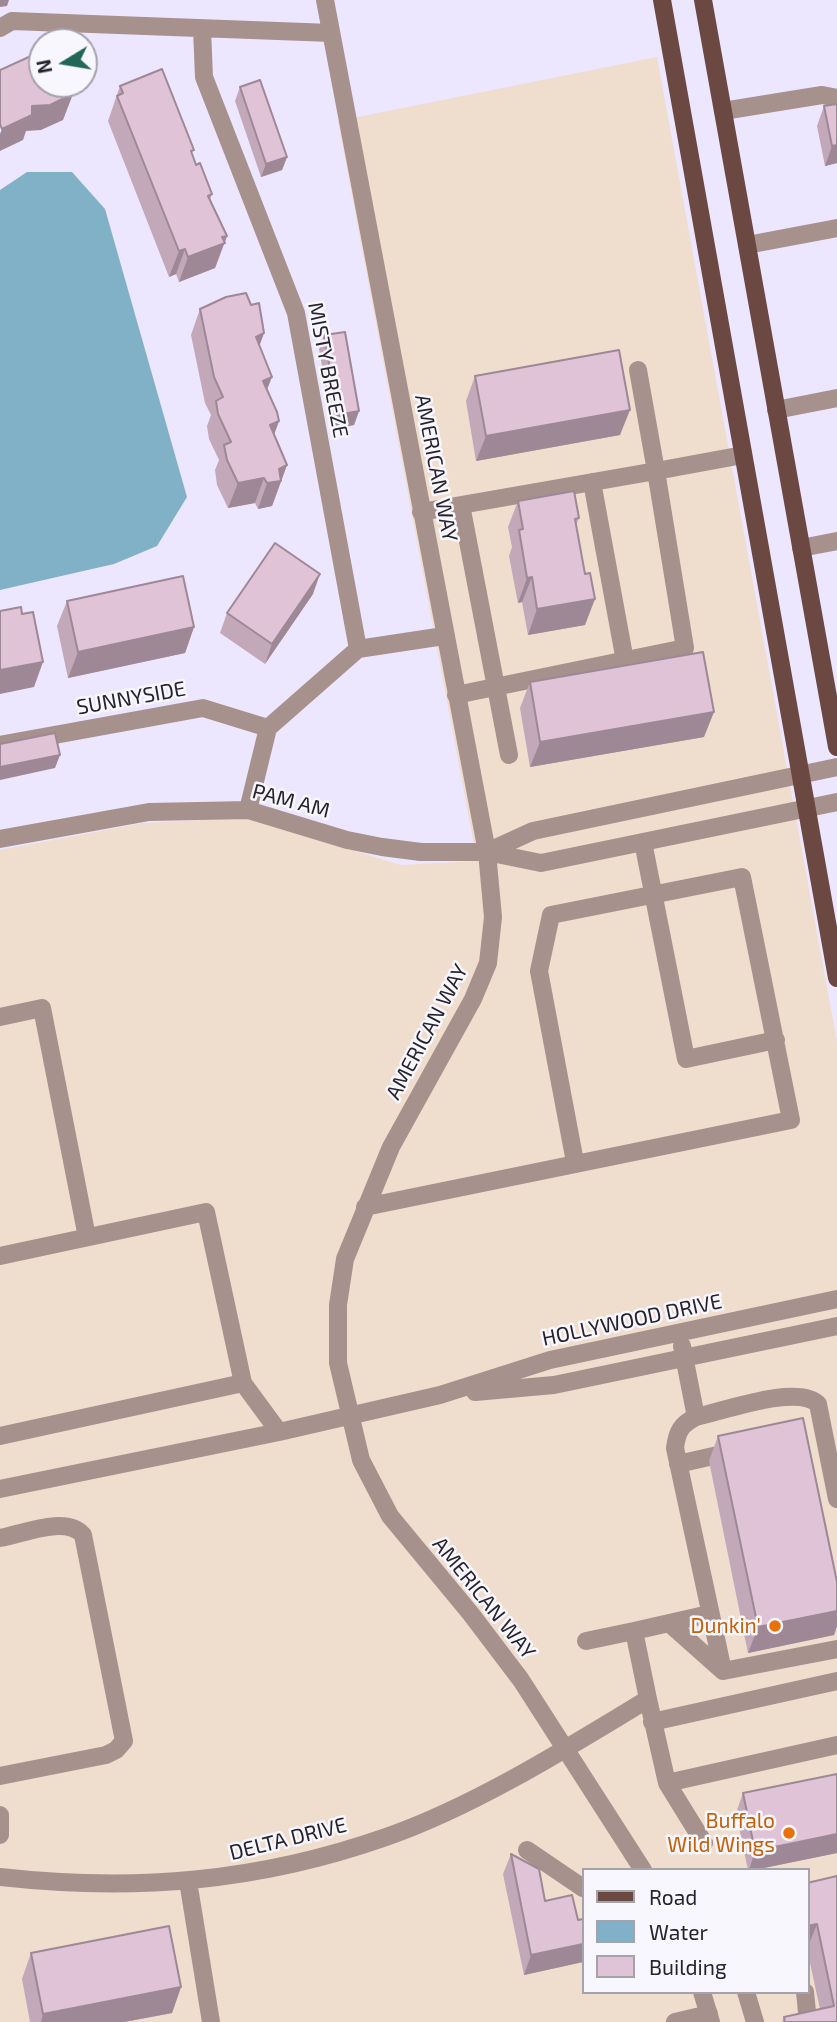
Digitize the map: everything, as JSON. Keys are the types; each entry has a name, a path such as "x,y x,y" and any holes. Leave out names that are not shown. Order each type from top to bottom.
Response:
{"main road":[{"path":"662,0 837,978"},
{"path":"703,0 837,747"}],"street":[{"name":"AMERICAN WAY","path":"325,0 487,852 493,916 488,963 473,999 391,1147 345,1259 338,1306 338,1363 348,1415 361,1460 390,1516 480,1625 566,1748 642,1868"},
{"path":"0,28 12,21 331,33"},
{"name":"MISTY BREEZE","path":"202,29 204,77 296,313 358,649"},
{"path":"723,111 822,95 837,97"},
{"path":"747,245 837,228"},
{"path":"456,695 685,648 638,370"},
{"path":"776,410 837,398"},
{"path":"421,512 743,455"},
{"path":"592,482 625,660"},
{"path":"461,505 509,755"},
{"path":"801,548 837,541"},
{"path":"248,810 268,728 358,649 444,636"},
{"name":"SUNNYSIDE","path":"0,745 204,708 268,728"},
{"name":"PAM AM","path":"487,852 533,831 837,767"},
{"name":"PAM AM","path":"0,839 149,812 248,810 347,840 382,847 421,852 487,852 541,863 837,802"},
{"path":"643,842 686,1059 776,1040"},
{"path":"365,1207 791,1120 742,877 551,915 539,971 575,1162"},
{"path":"0,1017 42,1008 87,1237"},
{"path":"0,1256 206,1212 243,1383 279,1432"},
{"name":"HOLLYWOOD DRIVE","path":"0,1489 279,1432 440,1395 550,1360 837,1299"},
{"name":"HOLLYWOOD DRIVE","path":"440,1395 554,1385 837,1326"},
{"path":"680,1332 696,1417"},
{"path":"0,1436 243,1383"},
{"path":"723,1671 678,1464 675,1448 677,1434 685,1422 696,1417 790,1395 811,1397 818,1404 817,1434 837,1499"},
{"path":"678,1464 744,1450"},
{"path":"0,1538 66,1525 77,1529 83,1535 124,1741 117,1750 106,1755 0,1776"},
{"path":"586,1641 709,1614"},
{"path":"669,1623 723,1671"},
{"path":"634,1631 667,1783 704,1843"},
{"path":"723,1671 837,1649"},
{"path":"652,1723 837,1681"},
{"name":"DELTA DRIVE","path":"0,1877 56,1884 188,1881 239,1876 315,1859 388,1836 456,1806 566,1748 648,1699"},
{"path":"667,1783 837,1745"},
{"path":"0,1815 0,1835"},
{"path":"527,1850 582,1887"},
{"path":"188,1881 211,2022"},
{"path":"674,2022 710,2018 703,1994"},
{"path":"747,1994 755,2022"},
{"path":"805,1994 811,2022 808,2022"}],"shaded area":[{"path":"657,57 837,1042 837,2022 0,2022 0,850 143,823 245,818 401,865 477,861 338,121"}],"water":[{"path":"27,172 72,172 105,209 187,497 157,546 114,564 0,590 0,190"}],"building":[{"path":"28,57 28,98 65,98 50,105 32,106 32,115 2,129 0,70"},
{"path":"162,69 194,150 191,151 196,165 200,163 212,194 208,196 227,236 222,237 225,243 188,257 185,249 179,251 117,96 123,93 120,86"},
{"path":"260,80 287,157 266,164 240,87"},
{"path":"837,104 837,145 832,146 824,106"},
{"path":"246,293 251,305 259,303 264,333 256,337 272,377 263,381 279,421 270,425 287,465 279,469 281,481 267,483 264,478 238,483 227,460 224,445 231,442 218,414 216,401 223,397 214,377 200,309 226,297"},
{"path":"345,332 359,411 338,415 324,335"},
{"path":"619,350 630,410 486,436 475,376"},
{"path":"574,491 579,518 575,519 585,574 590,573 595,599 537,609 532,577 527,578 519,530 523,529 518,501"},
{"path":"275,543 320,574 272,644 227,613"},
{"path":"183,576 194,627 78,652 67,601"},
{"path":"21,607 22,614 33,612 43,662 0,670 0,611"},
{"path":"703,652 714,712 540,742 530,682"},
{"path":"55,733 60,755 0,767 0,744"},
{"path":"803,1418 837,1582 837,1611 758,1627 718,1436"},
{"name":"Buffalo Wild Wings","path":"837,1774 837,1834 755,1851 743,1793"},
{"path":"511,1854 539,1869 545,1901 572,1895 578,1920 582,1919 582,1944 531,1955"},
{"path":"837,1876 837,2022 785,2022 784,2017 834,2006 817,1924 809,1926 809,1883"},
{"path":"169,1926 181,1987 43,2014 31,1953"}],"place":[{"name":"Dunkin'","path":"775,1626"},
{"name":"Buffalo Wild Wings","path":"789,1833"}]}
